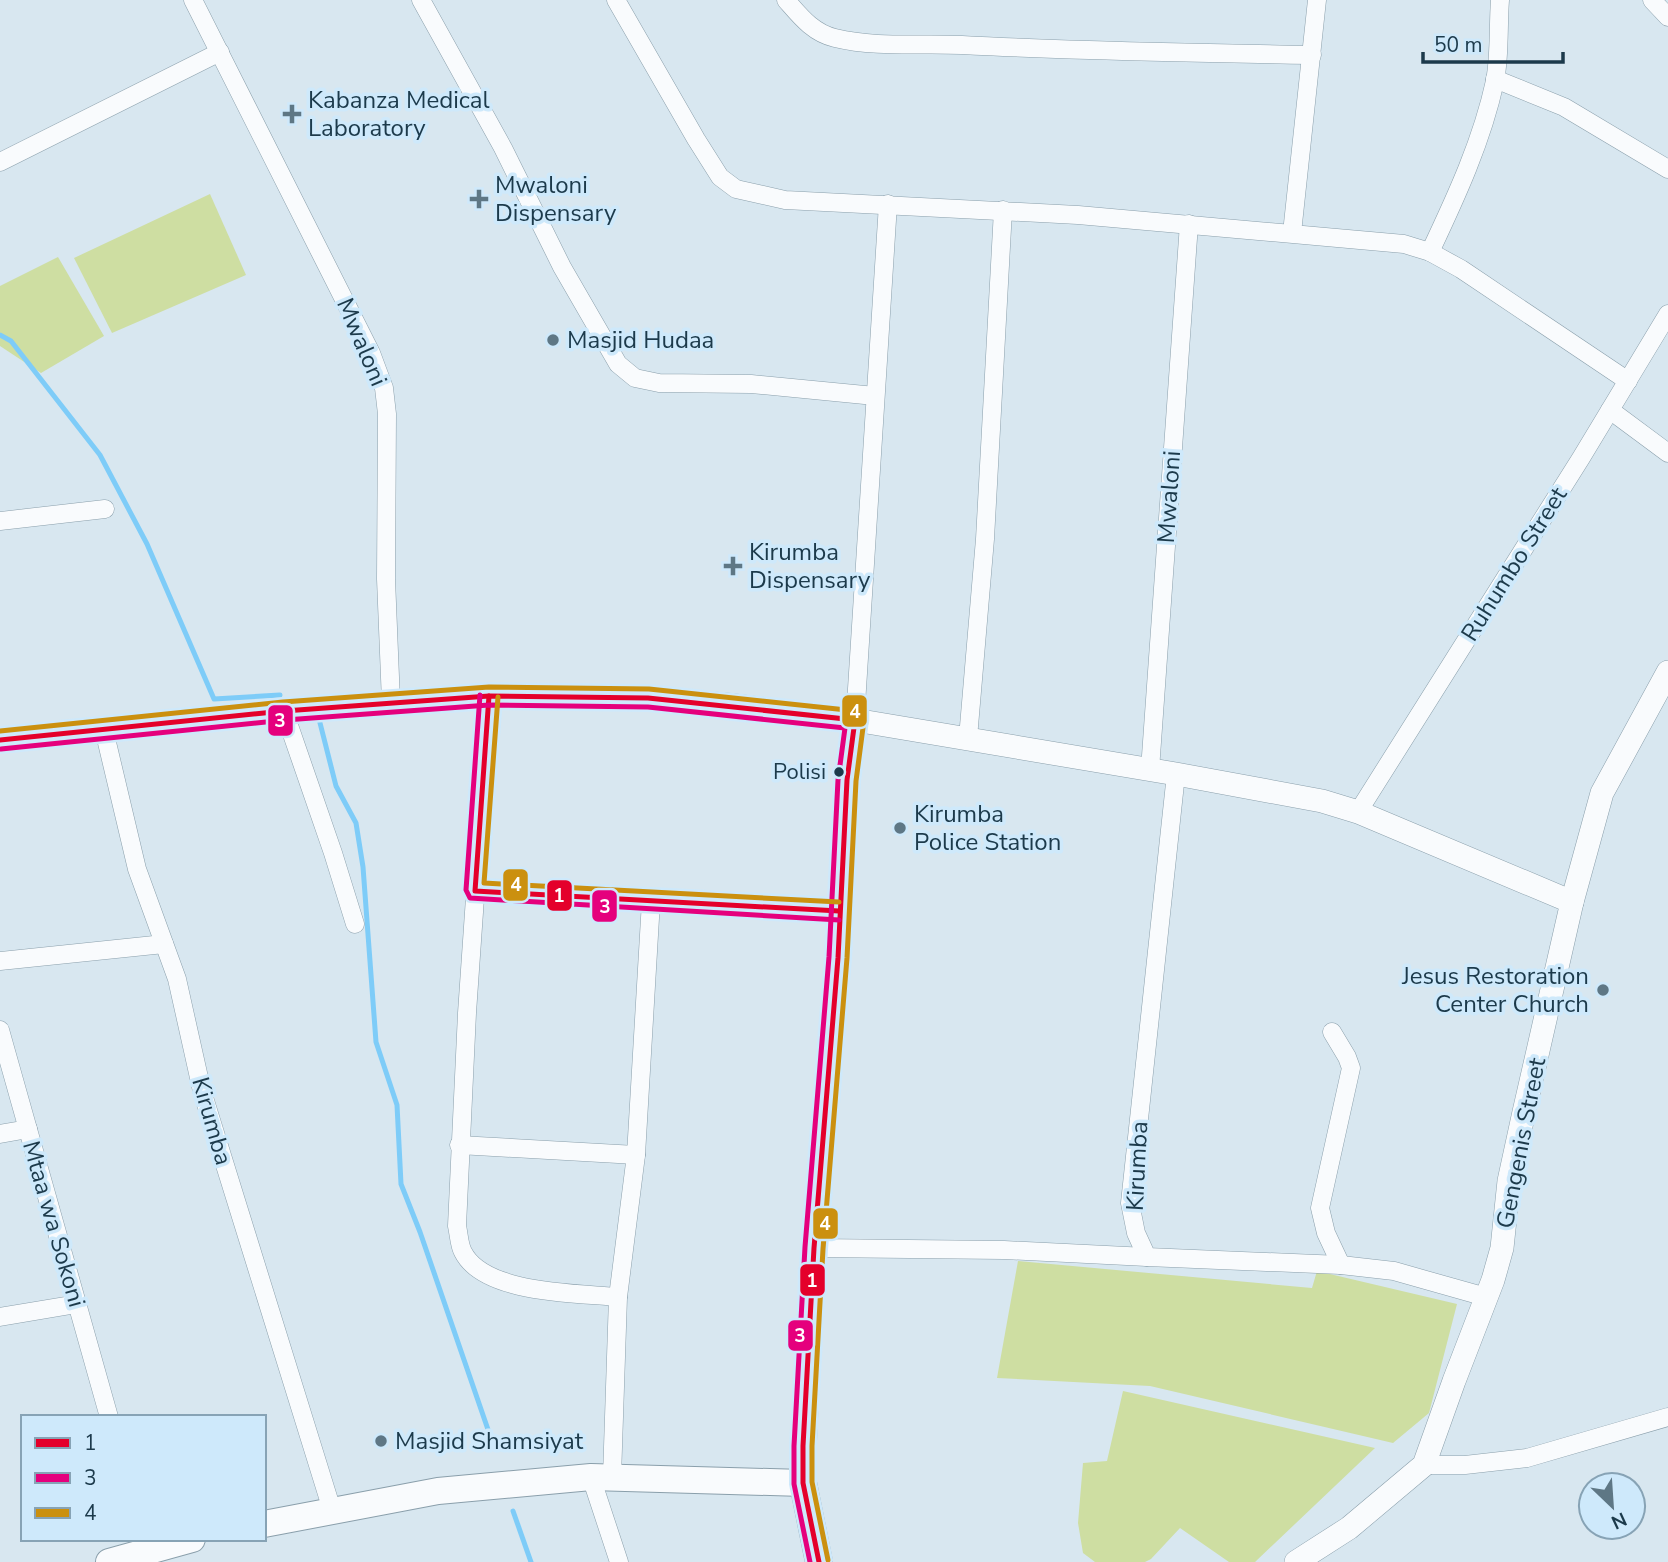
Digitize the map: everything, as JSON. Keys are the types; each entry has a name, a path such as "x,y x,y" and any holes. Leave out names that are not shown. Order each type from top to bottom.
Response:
{"main road":[{"path":"266,1524 438,1491 601,1477 803,1483 819,1562"},
{"path":"109,1562 146,1546 179,1541"}],"street":[{"name":"Mwaloni","path":"193,0 372,353 384,388 387,414 386,579 391,702"},
{"path":"421,0 503,148 562,267 618,364 635,378 659,383 751,384 875,396"},
{"path":"616,0 720,177 736,189 785,200 1003,210 1404,244 1430,252 1461,269 1628,381"},
{"path":"786,0 810,27 833,38 878,43 1092,52 1312,55"},
{"path":"1292,233 1317,0"},
{"path":"1430,252 1458,193 1495,79 1500,0"},
{"path":"1652,0 1668,17"},
{"path":"0,162 220,52"},
{"path":"1495,79 1564,107 1668,169"},
{"path":"803,1483 814,1248 838,958 847,780 855,720 888,204"},
{"path":"968,738 985,526 1003,210"},
{"name":"Mwaloni","path":"1150,770 1189,224"},
{"name":"Ruhumbo Street","path":"1358,812 1668,314"},
{"path":"1610,410 1668,453"},
{"path":"0,521 105,509"},
{"name":"Gengenis Street","path":"1296,1562 1349,1528 1424,1465 1502,1248 1509,1181 1572,902 1602,793 1668,673"},
{"path":"489,695 459,1145 457,1226 463,1252 479,1272 506,1283 618,1297"},
{"path":"0,740 284,711 489,695 648,698 730,705 855,720 1279,792 1358,812 1572,902"},
{"path":"284,711 355,924"},
{"name":"Kirumba","path":"104,730 136,869 177,979 202,1091 332,1510"},
{"name":"Kirumba","path":"1147,1257 1136,1233 1130,1203 1176,774"},
{"path":"475,891 839,911"},
{"path":"619,1562 601,1477 618,1297 636,1155 651,901"},
{"path":"0,961 164,944"},
{"name":"Mtaa wa Sokoni","path":"0,1030 108,1415"},
{"path":"1332,1032 1351,1068 1320,1208 1326,1233 1340,1265"},
{"path":"0,1134 28,1129"},
{"path":"459,1145 636,1155"},
{"path":"814,1248 1003,1250 1340,1265 1394,1271 1486,1297"},
{"path":"0,1317 76,1304"},
{"path":"1424,1465 1465,1465 1527,1458 1668,1417"}],"green space":[{"path":"210,194 246,275 112,333 74,258"},
{"path":"58,257 104,336 41,373 0,346 0,286"},
{"path":"1018,1261 1312,1288 1317,1271 1457,1304 1429,1413 1393,1443 1150,1386 997,1378"},
{"path":"1123,1391 1375,1448 1255,1562 1229,1562 1180,1528 1145,1562 1095,1562 1083,1553 1078,1523 1083,1463 1107,1461"}],"waterway":[{"path":"0,335 11,341 100,455 147,544 214,699 280,695"},
{"path":"318,715 336,786 356,823 363,867 376,1042 397,1105 401,1184 494,1447"},
{"path":"513,1511 531,1562"}],"transit line":[{"name":"4","path":"0,731 283,702 489,687 649,689 856,711 861,714 864,720 856,781 847,958 823,1249 812,1446 812,1482 828,1560"},
{"name":"3","path":"480,695 466,890 470,898 839,920"},
{"name":"1","path":"489,696 475,891 839,911"},
{"name":"1","path":"0,740 284,711 489,696 648,698 855,720 847,780 838,958 814,1248 803,1446 803,1483 819,1562"},
{"name":"4","path":"498,697 484,883 839,902"},
{"name":"3","path":"1,749 285,720 489,705 648,707 845,728 838,780 829,957 805,1247 794,1446 794,1484 810,1562"}],"place":[{"name":"Kabanza Medical Laboratory","path":"292,114"},
{"name":"Mwaloni Dispensary","path":"479,199"},
{"name":"Masjid Hudaa","path":"553,340"},
{"name":"Kirumba Dispensary","path":"733,566"},
{"name":"Polisi","path":"839,772"},
{"name":"Kirumba Police Station","path":"900,828"},
{"name":"Jesus Restoration Center Church","path":"1603,990"},
{"name":"Masjid Shamsiyat","path":"381,1441"}]}
